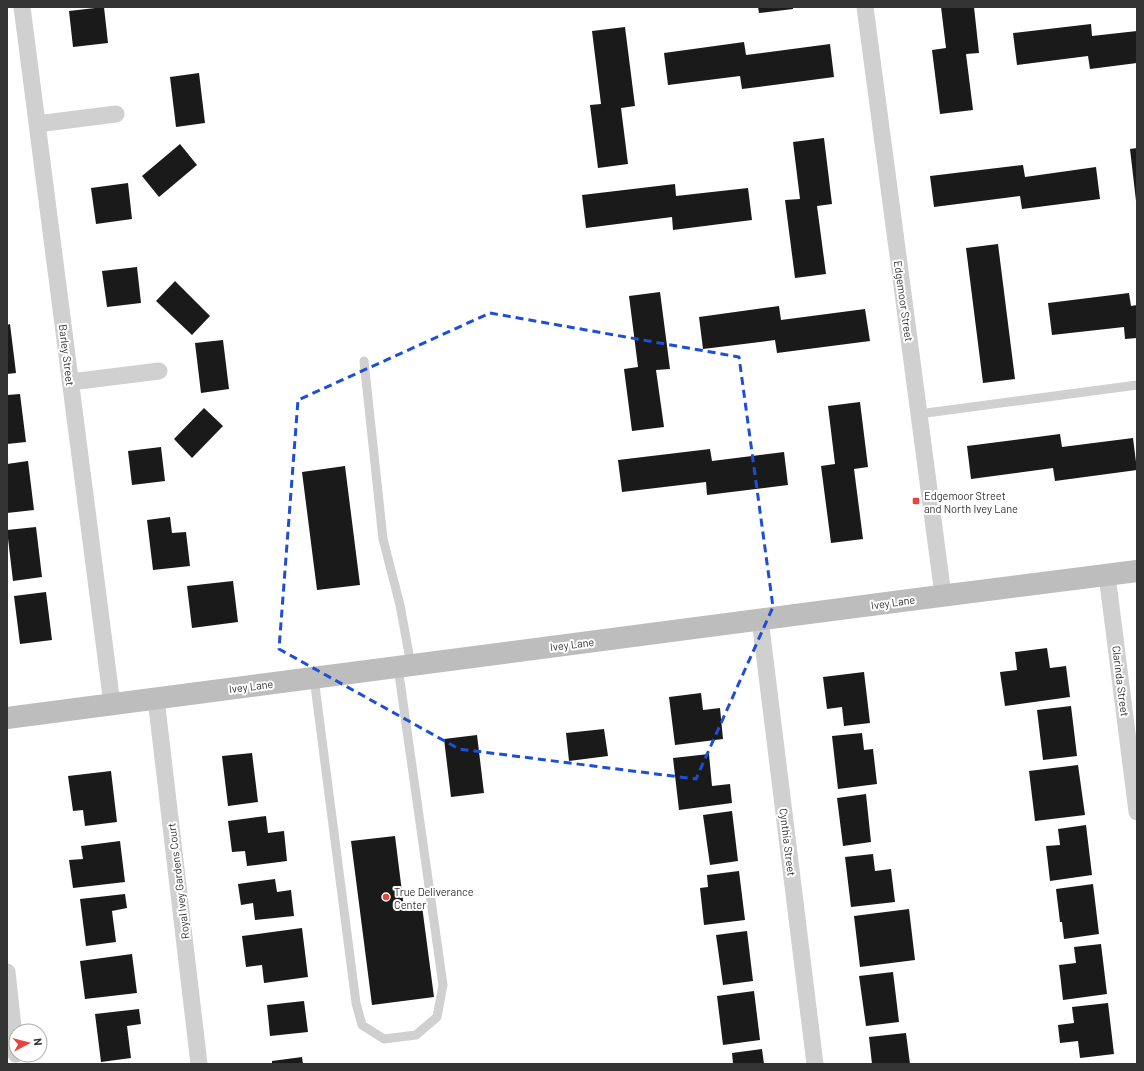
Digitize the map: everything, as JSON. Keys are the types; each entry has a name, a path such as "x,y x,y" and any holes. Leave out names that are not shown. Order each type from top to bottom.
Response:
{"street":[{"name":"Barley Street","path":"22,7 112,704"},
{"name":"Edgemoor Street","path":"865,7 943,595"},
{"path":"37,124 116,114"},
{"path":"71,382 159,370"},
{"name":"Ivey Lane","path":"7,718 943,595 1137,571"},
{"name":"Clarinda Street","path":"1107,574 1137,812"},
{"name":"Cynthia Street","path":"760,619 815,1064"},
{"name":"Royal Ivey Gardens Court","path":"156,698 199,1064"},
{"path":"7,972 13,1023"}],"lane":[{"path":"314,678 356,1003 362,1024 384,1039 416,1035 437,1017 443,985 404,666 400,605 383,539 364,362"},
{"path":"919,414 1137,385"}],"highlighted area":[{"path":"490,313 739,357 773,607 696,779 459,749 279,649 298,400"}],"building":[{"path":"104,7 108,43 73,47 69,11"},
{"path":"758,7 793,7 793,9 759,13"},
{"path":"941,7 974,7 979,53 966,54 973,110 940,114 932,50 946,48"},
{"path":"1091,24 1092,36 1137,31 1137,63 1090,69 1088,56 1017,65 1013,33"},
{"path":"625,27 635,106 621,108 628,164 598,168 590,105 601,104 592,31"},
{"path":"744,42 746,55 830,44 834,77 742,89 740,76 668,85 664,53"},
{"path":"199,73 205,123 176,127 170,77"},
{"path":"824,138 832,204 817,206 826,274 795,278 785,200 800,199 793,142"},
{"path":"180,144 197,165 159,197 142,176"},
{"path":"1137,148 1137,201 1136,201 1130,149"},
{"path":"1023,165 1025,177 1096,167 1100,199 1022,209 1020,196 934,207 930,176"},
{"path":"128,183 132,219 96,224 91,188"},
{"path":"675,184 676,196 748,188 752,220 673,230 672,217 586,228 582,195"},
{"path":"998,244 1015,379 983,383 966,248"},
{"path":"137,267 141,303 107,307 102,271"},
{"path":"175,281 210,316 192,335 156,301"},
{"path":"660,292 670,369 656,370 664,427 632,431 624,369 638,367 629,296"},
{"path":"1129,293 1131,306 1137,305 1137,338 1125,339 1124,327 1052,335 1048,303"},
{"path":"779,306 781,320 865,309 870,341 777,353 775,340 703,349 699,317"},
{"path":"10,324 16,373 7,374 7,325"},
{"path":"223,340 229,389 201,393 195,343"},
{"path":"20,394 26,442 7,444 7,395"},
{"path":"860,402 868,467 854,469 863,539 831,543 821,466 835,464 828,406"},
{"path":"204,408 223,426 192,458 174,439"},
{"path":"1060,434 1062,447 1133,438 1137,470 1055,481 1053,468 971,479 967,446"},
{"path":"161,447 165,481 132,485 128,451"},
{"path":"710,449 712,461 784,452 788,485 707,495 706,482 622,492 618,460"},
{"path":"28,461 34,510 7,513 7,464"},
{"path":"345,466 360,585 317,590 302,472"},
{"path":"170,517 172,533 186,532 190,566 153,570 147,520"},
{"path":"36,527 42,577 13,581 7,530"},
{"path":"233,581 238,622 192,628 187,586"},
{"path":"46,592 52,640 20,644 14,596"},
{"path":"1047,648 1050,668 1066,666 1070,697 1005,706 1000,672 1017,670 1015,652"},
{"path":"864,672 870,723 844,726 842,707 827,709 823,677"},
{"path":"701,693 703,710 720,708 723,739 675,745 669,697"},
{"path":"1071,706 1077,756 1043,760 1037,710"},
{"path":"604,729 608,756 569,761 566,733"},
{"path":"862,733 864,750 873,749 877,784 838,789 832,736"},
{"path":"477,735 484,793 451,797 444,739"},
{"path":"252,753 258,802 228,806 222,756"},
{"path":"709,754 712,786 730,784 732,803 679,810 673,758"},
{"path":"1078,765 1085,815 1035,821 1029,771"},
{"path":"111,771 117,822 85,826 83,810 73,811 68,776"},
{"path":"866,794 871,842 843,846 837,798"},
{"path":"732,811 738,861 710,865 703,815"},
{"path":"266,816 268,833 284,831 287,861 247,866 245,851 232,852 228,821"},
{"path":"1086,825 1092,875 1050,881 1046,846 1060,845 1058,829"},
{"path":"395,836 404,908 422,906 434,997 372,1005 351,841"},
{"path":"120,841 125,882 73,888 69,860 83,859 81,846"},
{"path":"873,854 875,871 891,869 895,902 851,907 845,857"},
{"path":"739,871 745,920 704,925 700,888 708,887 707,875"},
{"path":"275,879 277,892 291,890 294,916 255,920 253,903 241,905 238,884"},
{"path":"1093,884 1099,934 1064,939 1062,922 1060,922 1056,889"},
{"path":"125,894 127,908 112,911 116,942 86,946 80,899"},
{"path":"909,909 915,960 860,967 854,916"},
{"path":"302,928 308,977 264,983 262,965 246,967 242,936"},
{"path":"747,931 753,981 723,985 716,935"},
{"path":"1101,944 1107,994 1063,1000 1059,965 1076,963 1074,947"},
{"path":"132,954 137,993 85,999 80,961"},
{"path":"893,972 899,1022 866,1026 859,976"},
{"path":"754,991 760,1040 723,1045 717,996"},
{"path":"304,1001 308,1032 270,1036 267,1005"},
{"path":"1108,1003 1114,1054 1080,1058 1078,1041 1060,1043 1058,1025 1074,1023 1072,1007"},
{"path":"139,1009 141,1024 127,1026 131,1058 101,1062 95,1014"},
{"path":"906,1033 910,1064 872,1064 869,1037"},
{"path":"762,1049 764,1064 733,1064 732,1053"},
{"path":"302,1057 303,1064 272,1064 272,1061"}],"place":[{"name":"Edgemoor Street and North Ivey Lane","path":"916,501"},
{"name":"True Deliverance Center","path":"386,897"}]}
